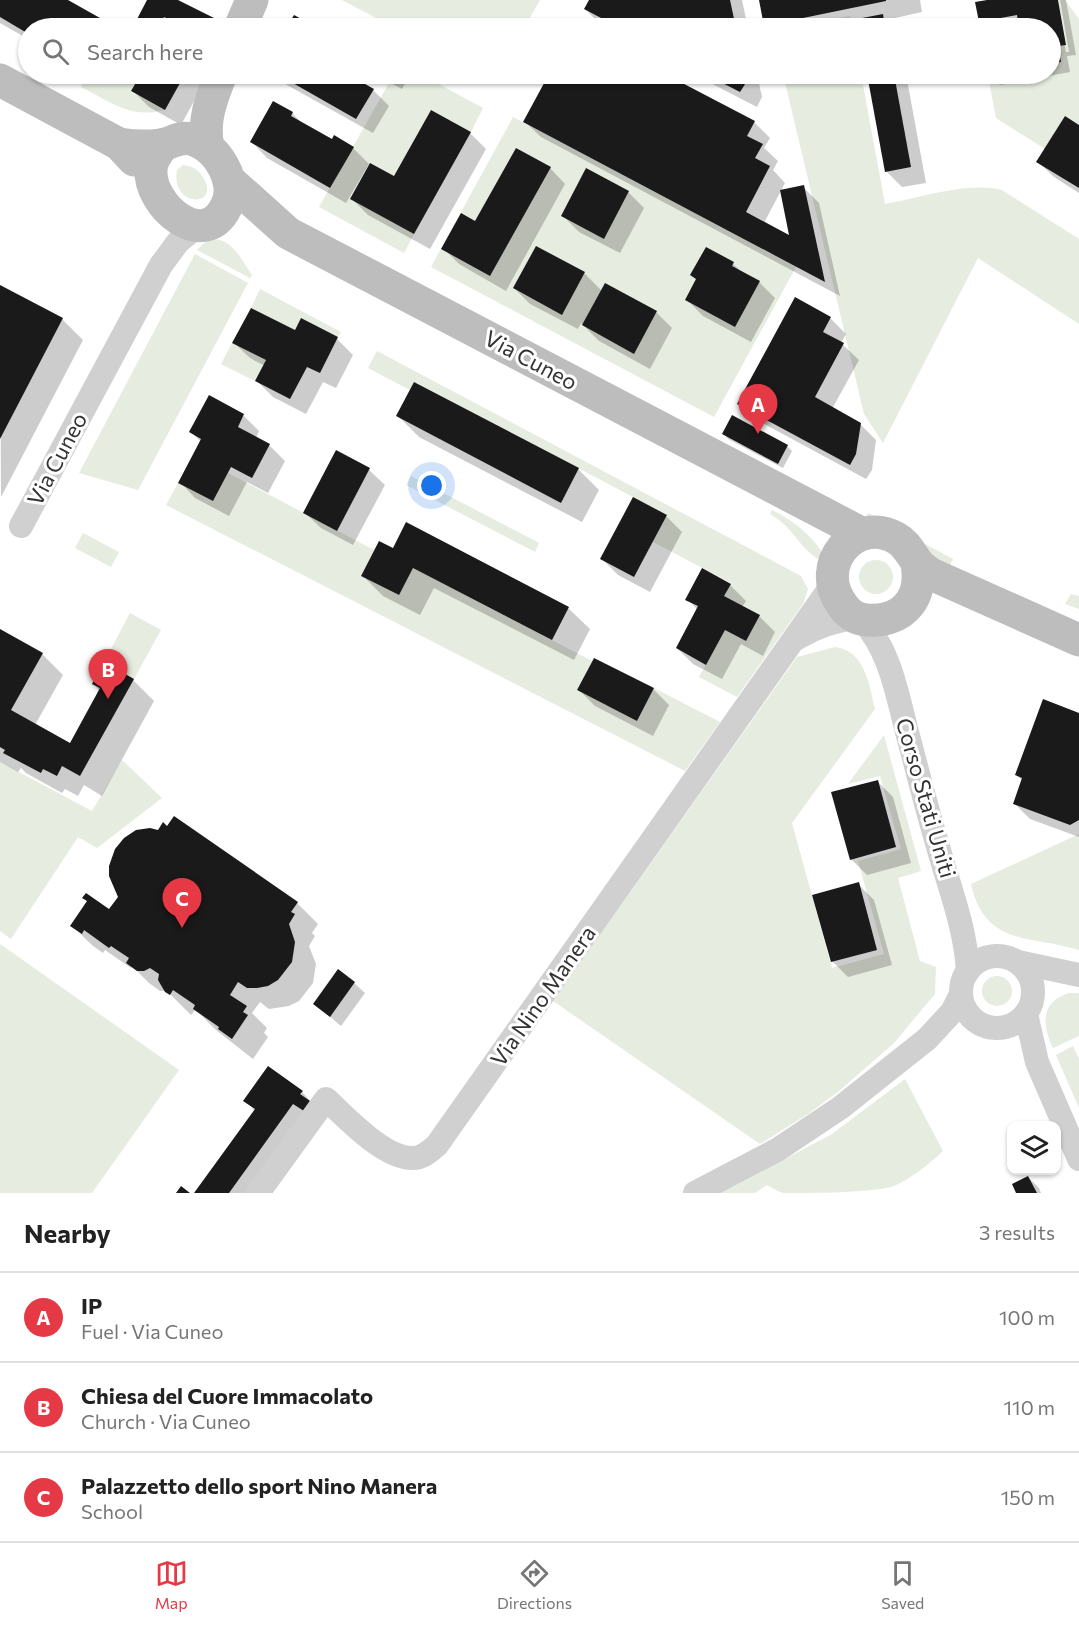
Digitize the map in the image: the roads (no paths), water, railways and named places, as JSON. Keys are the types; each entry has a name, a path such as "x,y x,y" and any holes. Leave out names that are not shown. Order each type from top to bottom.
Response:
{"main road":[{"path":"244,18 252,0"},
{"path":"0,80 119,144 153,183"},
{"path":"119,144 168,142 186,138 208,147 206,125 217,84"},
{"path":"170,213 160,200 153,183 151,170 153,160 168,142 189,129 199,118 217,84"},
{"name":"Via Cuneo","path":"207,223 225,210 230,198 230,181 224,167 208,147"},
{"name":"Via Cuneo","path":"230,181 288,233 863,534 880,533 896,538 909,548 917,563 931,574 1079,640"},
{"name":"Via Cuneo","path":"170,213 188,224 232,222 288,233"},
{"name":"Via Cuneo","path":"775,488 811,524 833,572 836,596 848,613 859,619 888,619 908,604 950,589 975,593"},
{"path":"833,572 841,549 851,540 863,534"},
{"path":"908,604 919,579 917,563"}],"street":[{"name":"Via Cuneo","path":"161,265 169,236 170,213"},
{"name":"Via Cuneo","path":"21,526 161,265 178,242 207,223"},
{"name":"Via Nino Manera","path":"258,1193 326,1099 371,1139 401,1156 420,1157 437,1146 792,641 833,572"},
{"name":"Corso Stati Uniti","path":"894,683 892,643 908,604"},
{"name":"Via Nino Manera","path":"792,641 816,627 839,619 859,619"},
{"name":"Corso Stati Uniti","path":"859,619 877,640 894,683 937,843 959,912 967,949 964,982 967,1011 981,1024"},
{"name":"Corso Stati Uniti","path":"959,912 982,943 1026,970 1031,980 1029,1003 1036,1062"},
{"path":"695,1193 777,1150 814,1126 927,1039 952,1012 964,982 975,963 985,958 1007,959 1041,969 1075,974"},
{"path":"927,1039 965,1025 981,1024 992,1028 1017,1023 1040,983 1048,979 1075,974"},
{"name":"Corso Stati Uniti","path":"1005,1027 1036,1062 1079,1160"}],"place":[{"name":"IP","path":"758,434"},
{"name":"Chiesa del Cuore Immacolato","path":"108,699"},
{"name":"Palazzetto dello sport Nino Manera","path":"182,928"}]}
